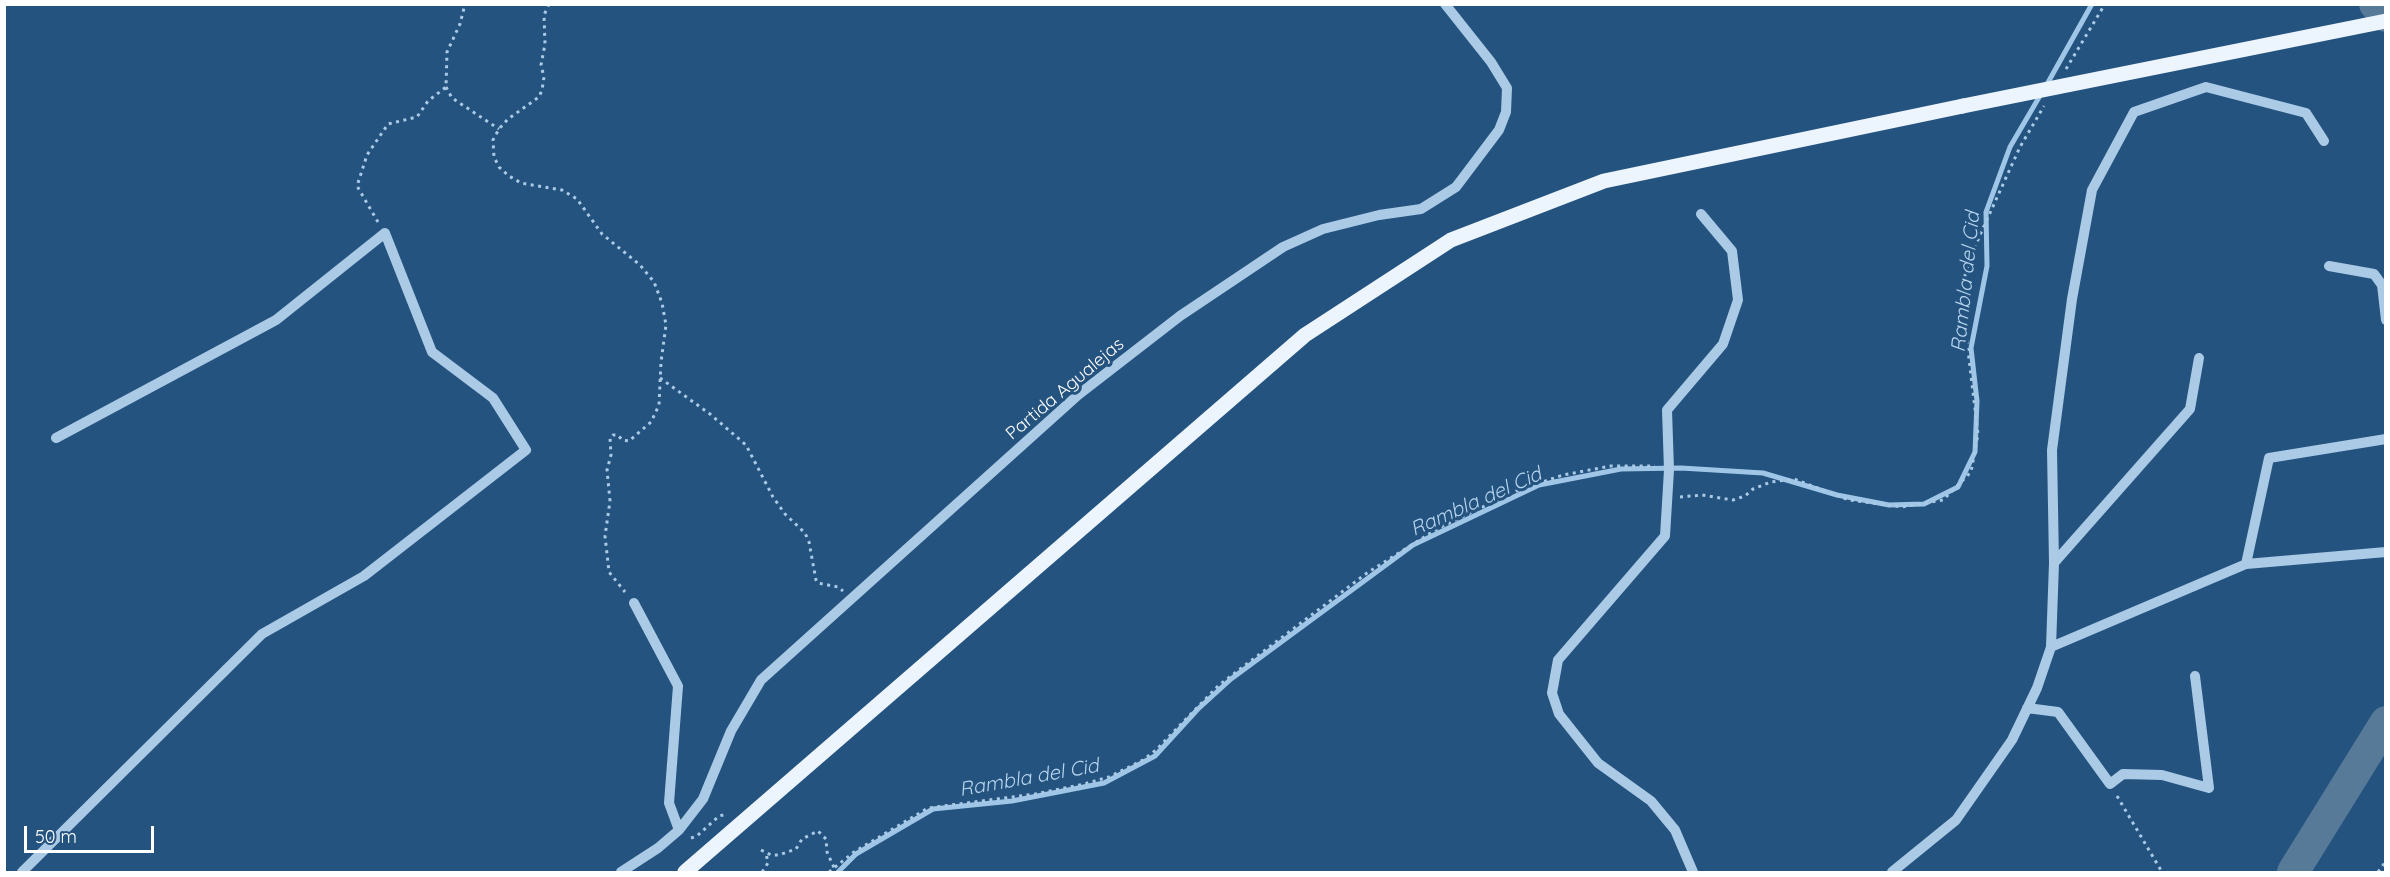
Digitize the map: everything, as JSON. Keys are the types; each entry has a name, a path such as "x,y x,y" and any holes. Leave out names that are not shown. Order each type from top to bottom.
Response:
{"main road":[{"path":"685,873 1305,335 1451,240 1604,181 2385,21"}],"street":[{"name":"Partida Agualejas","path":"621,873 658,848 679,830 703,799 731,731 761,680 1078,395 1180,316 1283,247 1323,229 1379,215 1421,209 1456,187 1499,130 1506,112 1507,88 1491,63 1445,4"},
{"path":"1892,873 1956,820 2012,740 2037,688 2050,647 2054,562 2052,450 2072,299 2092,190 2134,112 2206,87 2306,113 2324,141"},
{"path":"1693,873 1676,830 1651,801 1598,764 1559,714 1552,693 1558,660 1665,536 1669,466 1667,410 1723,344 1738,300 1732,251 1701,214"},
{"path":"22,873 262,634 364,576 526,450 493,398 432,352 385,234 276,320 56,438"},
{"path":"2329,266 2374,274 2382,285 2385,320"},
{"path":"2054,562 2190,409 2199,358"},
{"path":"2246,564 2270,458 2385,439"},
{"path":"2050,647 2246,564 2385,552"},
{"path":"634,603 678,686 669,803 679,830"},
{"path":"2027,708 2058,712 2110,784 2123,774 2162,775 2209,788 2195,676"}],"path":[{"path":"465,4 460,24 447,52 446,87 452,98 499,129"},
{"path":"549,4 544,15 545,44 542,65 544,77 539,97 508,119 499,129 493,140 494,157 499,167 521,183 562,190 577,199 602,234 640,265 654,282 662,303 666,325 659,405 651,422 628,441 621,440 618,435 610,438 611,454 607,470 610,501 605,536 609,572 634,603"},
{"path":"2061,77 2105,4"},
{"path":"385,234 357,186 367,155 388,124 417,117 428,101 446,87"},
{"path":"1667,498 1702,495 1733,500 1771,482 1794,479 1849,500 1902,507 1943,500 1971,472 1978,434 1967,342 1963,281 1979,237 2020,147 2049,97"},
{"path":"660,378 710,414 746,445 773,497 785,514 806,533 816,580 823,585 838,587 850,598"},
{"path":"829,873 854,852 928,808 1035,794 1084,784 1109,777 1143,760 1156,750 1219,685 1367,573 1437,529 1516,491 1563,475 1611,466 1669,466"},
{"path":"2110,784 2162,873"},
{"path":"679,830 689,838 697,836 718,816 729,814"},
{"path":"761,850 779,855 796,849 802,839 818,831 826,839 827,852 836,873"},
{"path":"762,873 768,863 766,853"},
{"path":"2378,873 2385,861"}],"waterway":[{"name":"Rambla del Cid","path":"2046,86 2092,4"},
{"path":"2375,4 2386,16"},
{"name":"Rambla del Cid","path":"838,872 856,854 933,809 1012,801 1104,783 1155,756 1198,709 1231,679 1413,545 1539,485 1621,469 1681,468 1763,473 1837,495 1889,505 1924,504 1958,487 1975,452 1977,401 1971,348 1987,266 1986,212 2010,147 2041,94"},
{"path":"2293,872 2386,722"}]}
